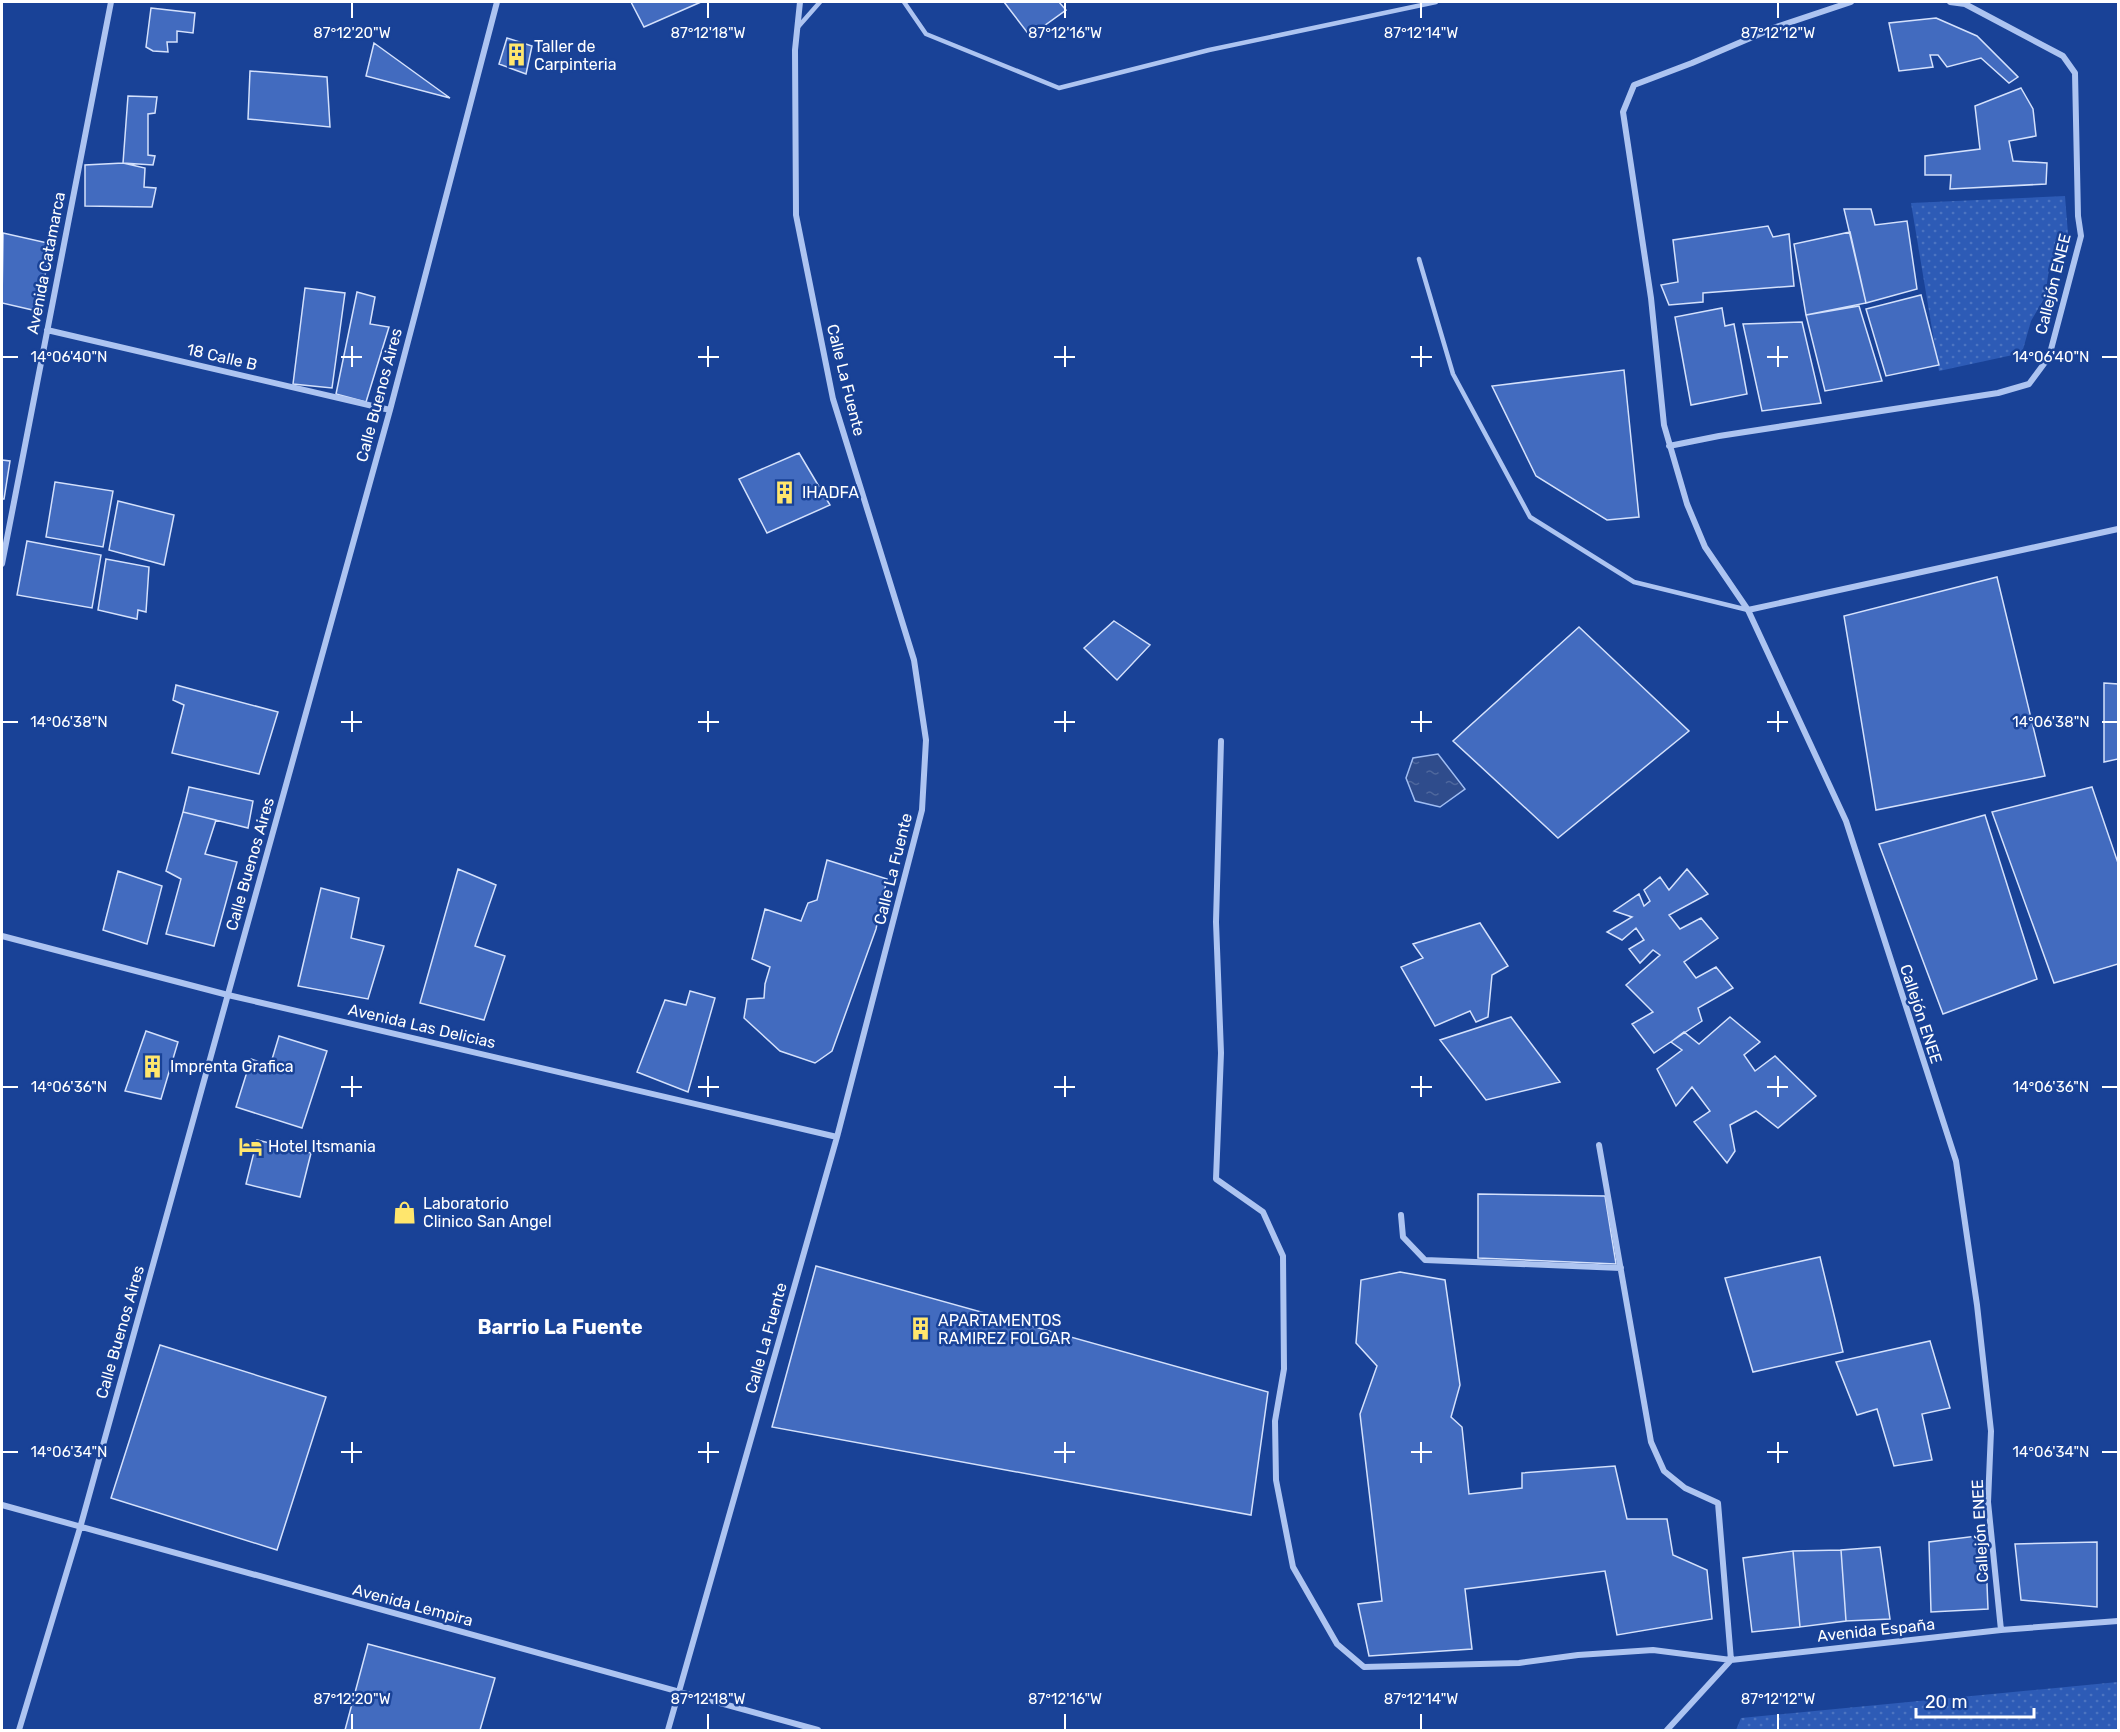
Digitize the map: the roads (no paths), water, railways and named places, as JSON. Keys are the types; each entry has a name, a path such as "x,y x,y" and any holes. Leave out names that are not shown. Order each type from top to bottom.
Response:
{"street":[{"name":"Avenida Catamarca","path":"2,564 111,2"},
{"name":"Calle Buenos Aires","path":"19,1731 80,1528 390,410 496,2"},
{"name":"Calle La Fuente","path":"668,1731 837,1137 922,810 926,740 914,660 833,399 796,215 795,50 800,2"},
{"name":"Callejón ENEE","path":"1851,2 1776,27 1634,85 1623,112 1651,298 1664,425 1687,504 1705,547 1748,610 1846,821 1956,1161 1977,1305 1991,1431 1988,1502 2001,1630"},
{"name":"Callejón ENEE","path":"1669,446 1719,435 1998,393 2029,384 2049,357 2081,236 2078,216 2075,73 2063,56 1965,4 1950,2"},
{"name":"18 Calle B","path":"47,330 390,410"},
{"path":"1748,610 2118,529"},
{"name":"Avenida España","path":"1221,741 1216,922 1221,1053 1216,1179 1263,1212 1283,1259 1284,1369 1275,1421 1276,1480 1293,1568 1337,1644 1364,1667 1519,1663 1585,1654 1653,1650 1731,1660 2001,1630 2118,1621"},
{"name":"Avenida Las Delicias","path":"2,936 228,995 837,1137"},
{"path":"1599,1145 1651,1442 1664,1471 1685,1488 1718,1503 1731,1660 1667,1731"},
{"path":"1401,1215 1402,1238 1425,1260 1621,1268"},
{"name":"Avenida Lempira","path":"2,1505 818,1731"}],"lane":[{"path":"798,27 820,2"},
{"path":"904,2 926,34 1059,88 1209,50 1436,2"},
{"path":"1419,259 1453,374 1530,517 1634,582 1748,610"}],"water":[{"path":"1438,754 1465,789 1440,807 1415,801 1406,778 1413,758"}],"place":[{"name":"Taller de Carpinteria","path":"516,55"},
{"name":"IHADFA","path":"784,492"},
{"name":"Imprenta Grafica","path":"152,1066"},
{"name":"Hotel Itsmania","path":"250,1146"},
{"name":"Laboratorio Clinico San Angel","path":"405,1212"},
{"name":"APARTAMENTOS RAMIREZ FOLGAR","path":"920,1329"}],"district":[{"name":"Barrio La Fuente","path":"560,1327"}]}
